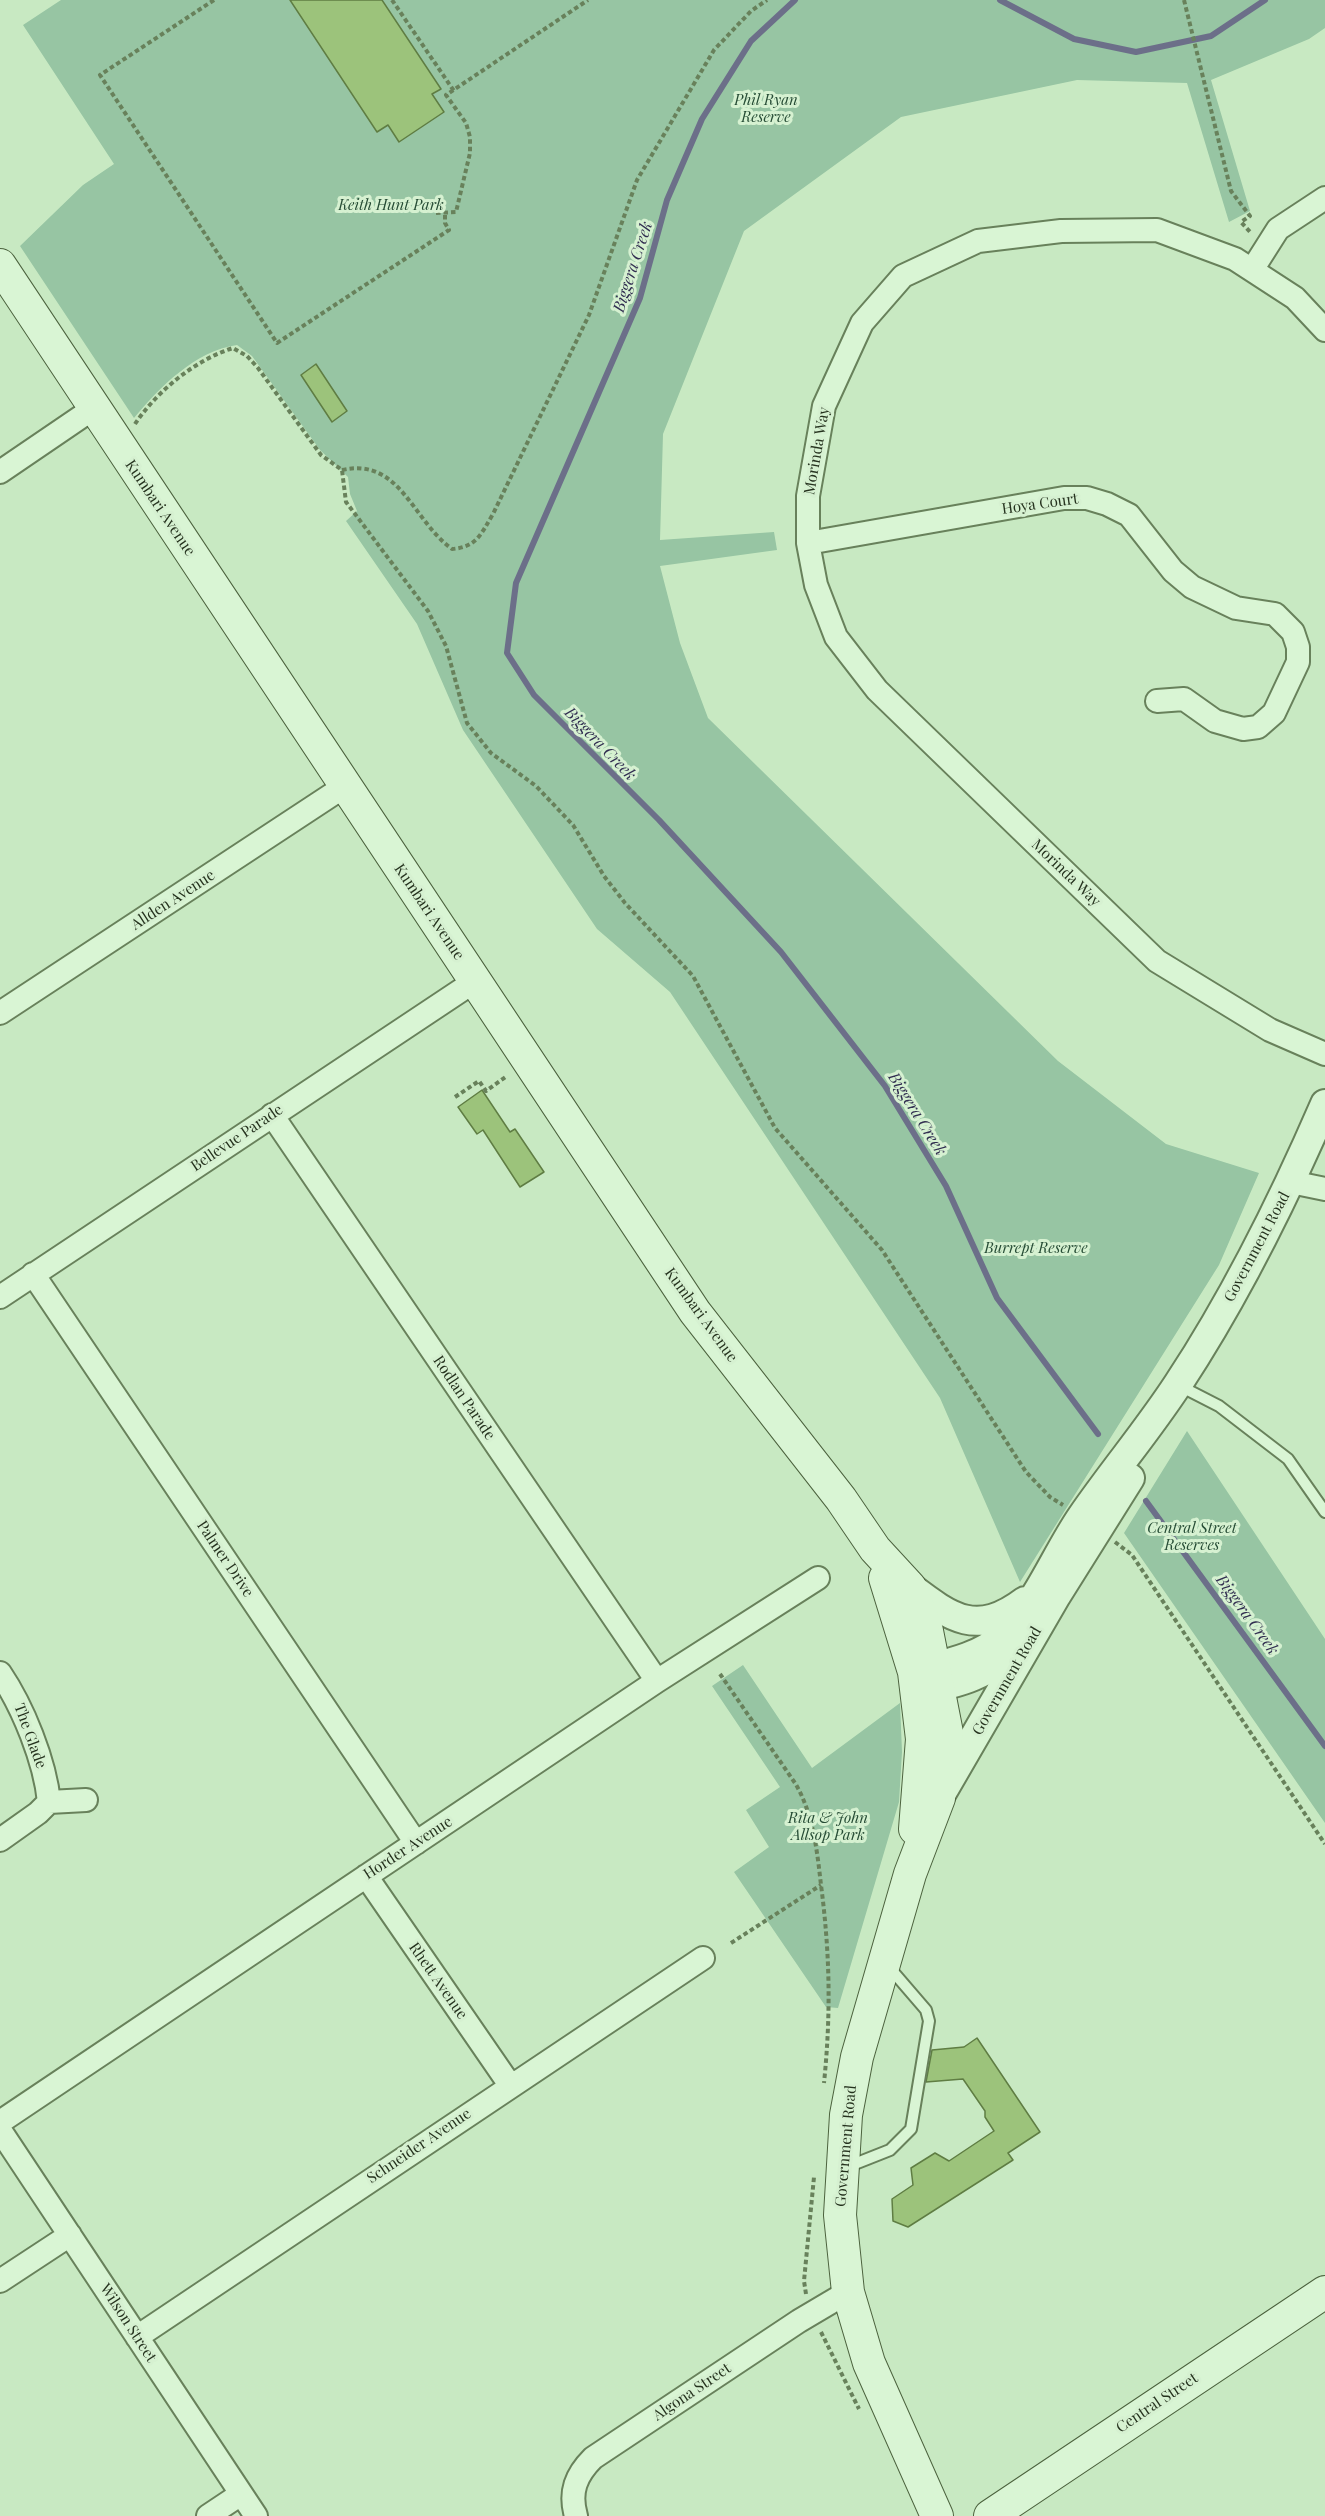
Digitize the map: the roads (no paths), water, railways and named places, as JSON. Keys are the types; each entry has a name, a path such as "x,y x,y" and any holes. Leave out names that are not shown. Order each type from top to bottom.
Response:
{"main road":[{"name":"Kumbari Avenue","path":"0,265 695,1312 842,1499 874,1549 927,1679"},
{"name":"Kumbari Avenue","path":"874,1549 910,1587 927,1630 927,1679"},
{"name":"Government Road","path":"927,1679 947,1733 939,1798 910,1874 857,2057 846,2115 828,2169 840,2215 848,2292 869,2363 937,2516"},
{"name":"Government Road","path":"910,1874 927,1679"},
{"name":"Central Street","path":"990,2516 1325,2292"}],"street":[{"path":"1252,270 1278,229 1325,198"},
{"name":"Morinda Way","path":"1325,330 1295,298 1235,259 1157,230 1061,231 978,241 903,276 862,322 824,406 808,496 808,543 816,585 836,637 877,690 1156,961 1270,1030 1325,1054"},
{"path":"0,472 94,408"},
{"name":"Hoya Court","path":"808,543 1064,498 1087,498 1107,504 1129,515 1173,572 1192,587 1236,608 1275,614 1293,632 1298,647 1298,662 1277,707 1258,727 1243,729 1215,721 1184,699 1157,701"},
{"name":"Allden Avenue","path":"0,1013 345,786"},
{"name":"Bellevue Parade","path":"0,1297 475,981"},
{"name":"Government Road","path":"939,1798 1049,1590 1091,1523 1148,1448 1178,1384 1232,1297 1291,1182 1325,1104"},
{"name":"Rodlan Parade","path":"272,1115 657,1681"},
{"path":"1291,1182 1325,1189"},
{"name":"Palmer Drive","path":"33,1274 416,1843"},
{"name":"Horder Avenue","path":"0,2122 657,1681 818,1578"},
{"name":"Government Road","path":"910,1587 943,1612 970,1621 999,1619 1024,1602 1049,1590"},
{"name":"Government Road","path":"927,1679 978,1653 1001,1637 1026,1609 1049,1590"},
{"name":"The Glade","path":"0,1673 22,1711 42,1768 49,1802"},
{"path":"0,1840 32,1818 49,1802 86,1800"},
{"name":"Rhett Avenue","path":"366,1876 510,2085"},
{"name":"Schneider Avenue","path":"137,2337 510,2085 703,1958"},
{"name":"Wilson Street","path":"0,2130 256,2516"},
{"path":"0,2281 70,2235"},
{"name":"Algona Street","path":"576,2516 573,2505 574,2484 584,2467 593,2458 799,2320 848,2292"},
{"path":"208,2516 241,2494"}],"lane":[{"path":"1178,1384 1219,1406 1288,1459 1325,1512"},
{"path":"828,2169 890,2150 912,2129 929,2021 919,2001 884,1961"}],"waterway":[{"name":"Biggera Creek","path":"795,0 751,41 702,119 667,200 640,298 516,583 507,653 534,695 659,820 781,952 885,1086 946,1186 997,1298 1098,1434"},
{"name":"Biggera Creek","path":"1000,0 1074,39 1136,52 1211,36 1265,0"},
{"name":"Biggera Creek","path":"1146,1501 1325,1746"}],"park label":[{"name":"Phil Ryan Reserve","path":"766,108"},
{"name":"Keith Hunt Park","path":"391,205"},
{"name":"Burrept Reserve","path":"1036,1248"},
{"name":"Central Street Reserves","path":"1192,1536"},
{"name":"Rita & John Allsop Park","path":"828,1826"}]}
